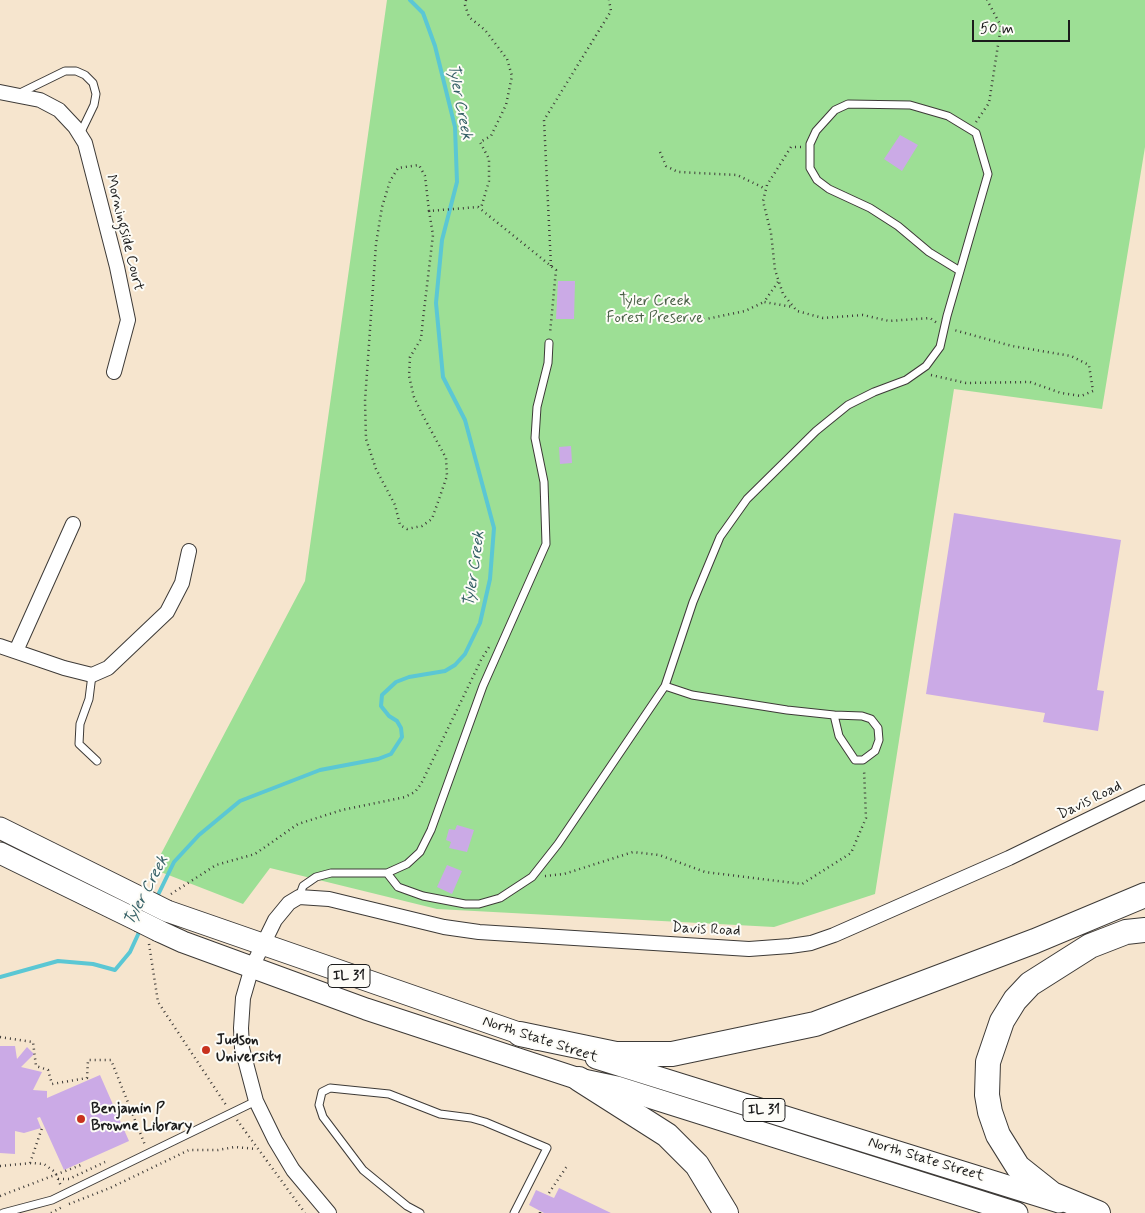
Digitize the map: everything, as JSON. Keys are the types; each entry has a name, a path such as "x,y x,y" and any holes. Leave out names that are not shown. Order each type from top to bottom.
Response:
{"highway":[{"path":"520,1034 616,1054 672,1054 815,1024 1035,941 1145,895"},
{"path":"1096,1213 1052,1194 1018,1167 998,1135 990,1112 987,1095 988,1062 1002,1021 1015,1000 1030,984 1090,946 1126,932 1145,930"},
{"path":"579,1079 667,1134 697,1165 726,1213"}],"main road":[{"name":"North State Street","path":"0,828 168,911 263,946 520,1034 1096,1213"},
{"name":"North State Street","path":"0,852 183,942 366,1009 579,1079 617,1087 1017,1213"}],"street":[{"path":"0,92 18,94"},
{"name":"Morningside Court","path":"18,94 40,100 59,110 86,142 128,320 114,372"},
{"path":"16,651 72,524"},
{"path":"0,646 92,675 108,668 167,612 182,583 189,552"},
{"name":"Davis Road","path":"299,897 329,899 444,927 479,932 749,949 790,946 811,943 851,927 1009,858 1145,792"},
{"path":"299,897 282,910 275,920 252,967 243,998 242,1048 256,1101 275,1140 293,1170 329,1213"}],"lane":[{"path":"18,94 65,71 76,71 85,75 93,83 96,94 94,105 80,134"},
{"path":"387,873 398,887 422,896 465,904 479,904 500,898 532,878 558,844 665,686 693,602 720,537 747,498 816,431 848,405 874,392 906,380 926,366 940,347 988,174 976,133 948,116 910,105 848,104 835,110 816,130 810,147 810,168 817,180 829,189 870,208 898,226 929,252 960,272"},
{"path":"299,897 303,886 316,876 331,873 387,873 407,864 420,852 431,830 484,686 546,544 544,482 535,438 537,408 548,363 549,342"},
{"path":"92,675 90,699 80,724 79,744 97,761"},
{"path":"665,686 692,694 786,710 862,716 871,719 878,728 879,740 875,751 863,760 855,760 839,736 834,715"},
{"path":"420,1213 381,1186 363,1170 323,1117 319,1105 322,1092 330,1088 389,1094 440,1114 471,1118 484,1122 547,1148 514,1213"},
{"path":"3,1213 52,1200 256,1101"}],"path":[{"path":"466,0 464,5 469,17 484,30 507,59 512,76 502,113 491,136 480,142 489,159 489,181 480,208"},
{"path":"551,266 544,120 611,11 609,0"},
{"path":"970,130 989,103 1001,26 987,0"},
{"path":"810,147 791,147 766,190 763,201 771,233 778,282 783,294 794,307 823,318 862,316 889,321 930,318 944,327 1012,346 1071,356 1089,365 1092,391 1081,396 1061,393 1030,382 966,383 917,372"},
{"path":"660,152 666,166 678,172 736,175 766,190"},
{"path":"419,165 425,176 430,211 433,235 423,319 420,339 410,357 410,376 414,397 446,458 447,476 432,519 422,526 408,529 400,525 395,505 376,469 366,439 365,401 376,244 382,207 390,181 398,168 419,165"},
{"path":"430,211 480,208 556,270 549,342"},
{"path":"684,319 697,321 745,311 764,302 778,282"},
{"path":"764,302 794,307"},
{"path":"532,878 564,874 633,852 659,854 705,872 802,884 851,853 866,818 863,760"},
{"path":"0,1037 33,1042 36,1066 48,1070 52,1084 87,1078 88,1060 111,1060 146,1145 138,1149"},
{"path":"30,1163 42,1128"},
{"path":"51,1213 190,1150 218,1150 235,1147 257,1149"},
{"path":"58,1179 69,1179 101,1162 108,1162"},
{"path":"0,1166 30,1163 44,1164 56,1175 64,1194"},
{"path":"0,1196 81,1165"},
{"path":"549,1193 567,1166"}],"green space":[{"name":"Tyler Creek Forest Preserve","path":"387,0 1145,0 1145,147 1102,409 954,389 875,894 774,927 437,909 270,868 243,904 153,869 305,581"}],"building":[{"path":"900,135 918,145 902,171 884,159"},
{"path":"558,281 575,281 574,319 556,319"},
{"path":"571,446 572,463 560,464 559,447"},
{"path":"954,513 1121,540 1097,690 1104,691 1098,731 1043,722 1045,713 926,694"},
{"path":"457,825 474,830 467,852 449,848 451,842 446,840 449,829 455,830"},
{"path":"447,865 462,871 452,894 437,887"},
{"path":"0,1046 15,1046 17,1059 27,1047 34,1054 21,1067 42,1072 33,1090 47,1091 47,1098 100,1075 129,1141 64,1170 40,1117 37,1118 41,1128 24,1133 15,1131 15,1154 0,1153"},
{"path":"559,1188 611,1213 544,1213 529,1205 536,1190 554,1198"}],"waterway":[{"name":"Tyler Creek","path":"157,897 174,862 199,835 240,801 320,770 378,759 391,754 402,737 401,728 397,721 389,716 381,706 382,695 396,682 409,677 445,671 455,665 465,654 480,623 490,579 494,528 465,420 443,377 436,303 442,240 457,182 455,127 435,46 423,13 410,0"},
{"name":"Tyler Creek","path":"0,977 58,961 93,964 115,970 130,952 141,928"}],"place":[{"name":"Judson University","path":"206,1050"},
{"name":"Benjamin P Browne Library","path":"81,1119"}]}
